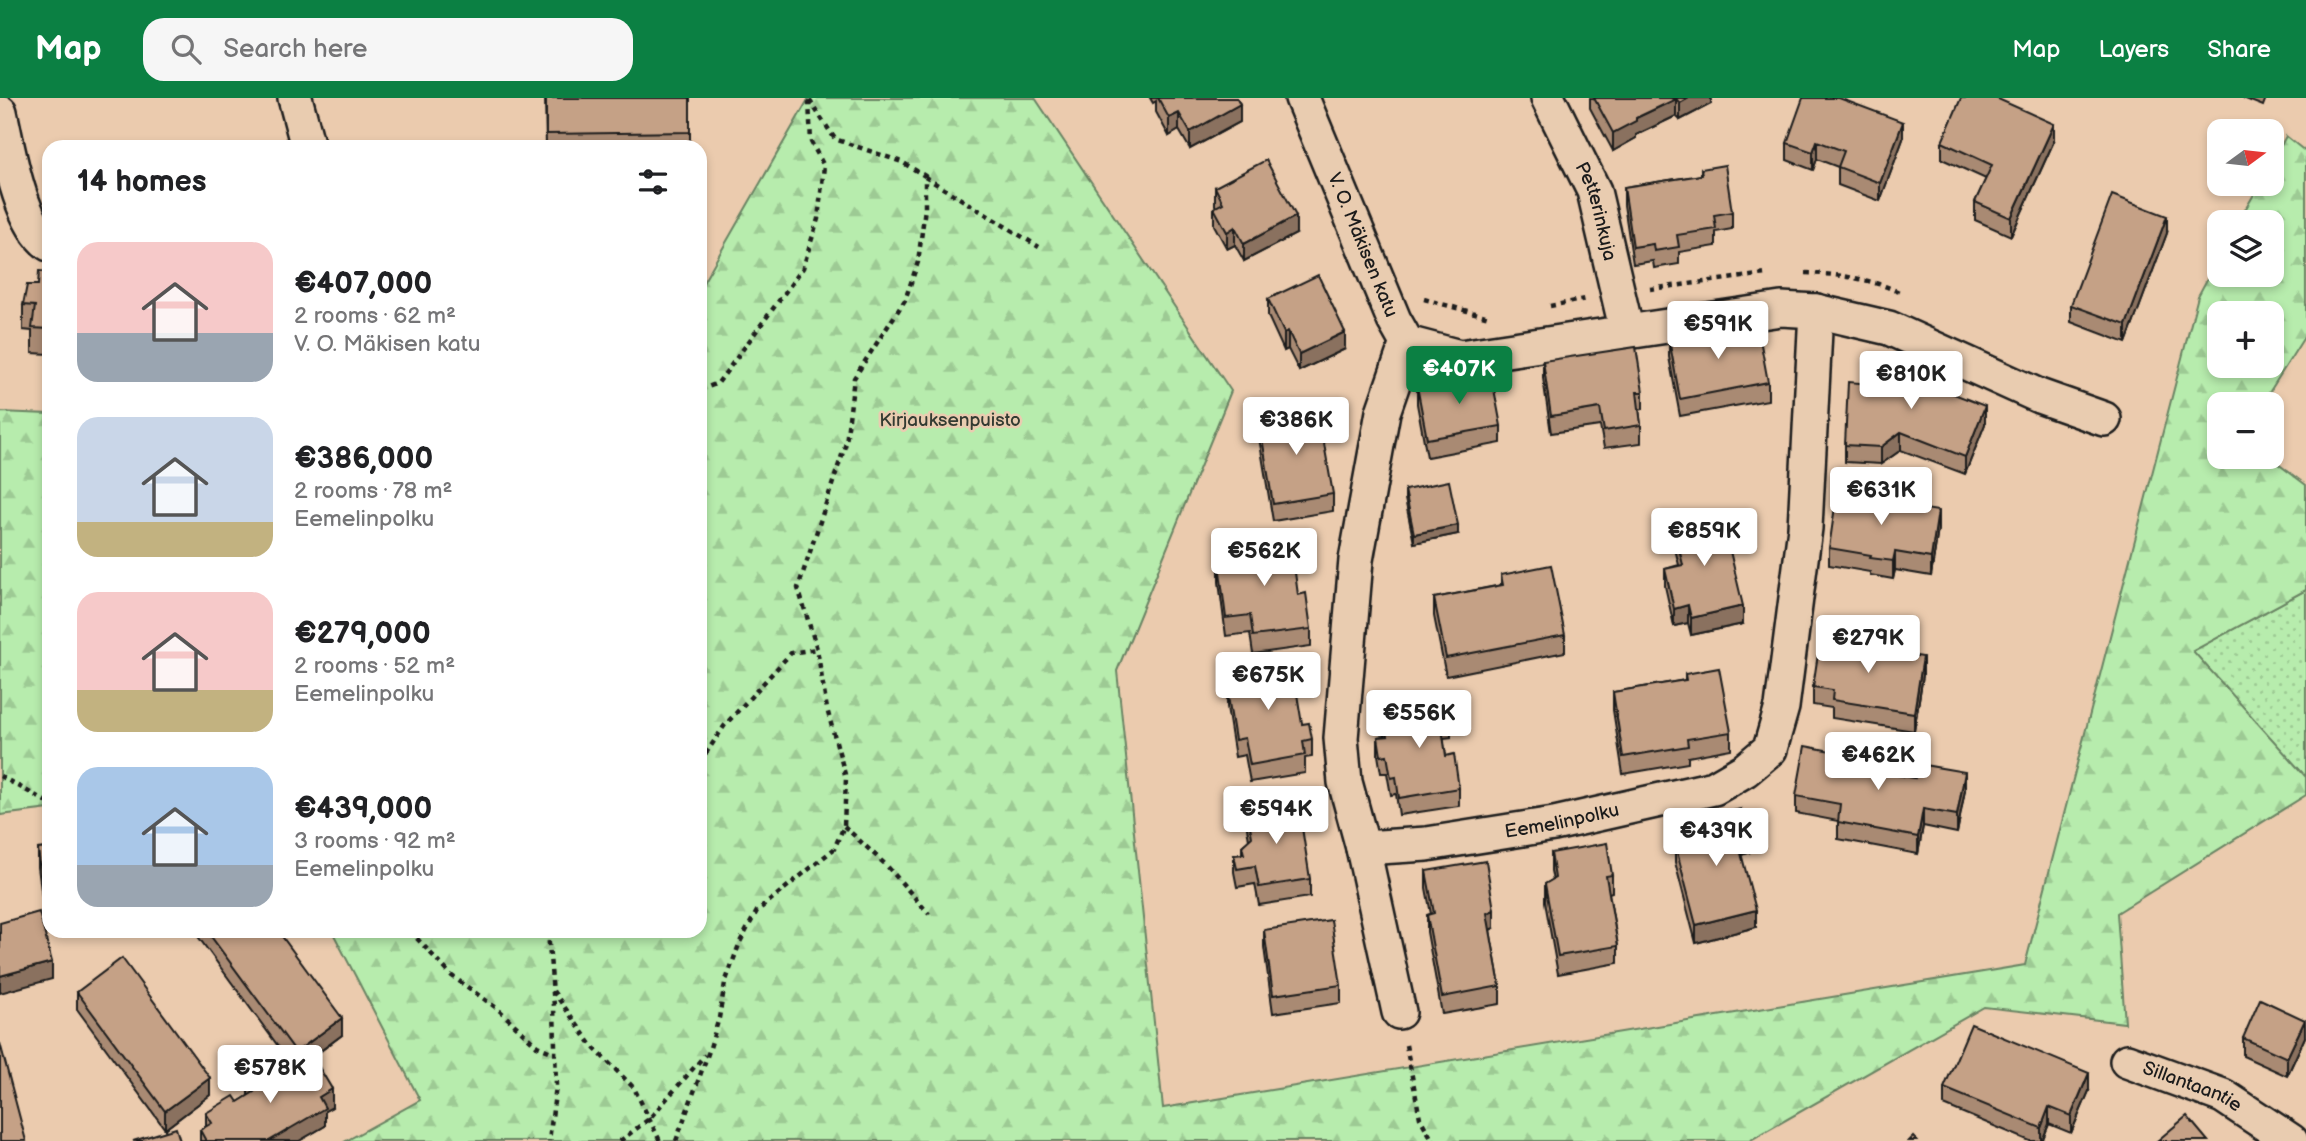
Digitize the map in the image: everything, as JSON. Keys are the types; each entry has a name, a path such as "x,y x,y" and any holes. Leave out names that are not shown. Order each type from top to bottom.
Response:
{"street":[{"path":"295,98 306,140"},
{"name":"V. O. Mäkisen katu","path":"1302,98 1394,320 1407,343"},
{"name":"Petterinkuja","path":"1548,98 1594,191 1626,332"},
{"path":"0,112 15,183 42,238"},
{"path":"1399,1012 1363,848 1345,782 1341,738 1354,573 1384,412 1407,343 1460,357 1781,309 1816,311 1889,328 2039,396 2104,419"},
{"name":"Eemelinpolku","path":"1363,848 1427,844 1554,824 1714,788 1745,770 1770,749 1782,707 1805,528 1816,311"},
{"name":"Sillantaantie","path":"2127,1061 2223,1096 2291,1141"}],"path":[{"path":"808,98 835,139 902,162 1039,247"},
{"path":"707,387 718,383 803,268 818,219 824,166 811,142 808,98"},
{"path":"676,1141 709,1051 719,1018 725,983 740,942 757,911 834,849 844,826 846,778 827,709 817,649 798,587 846,443 853,378 905,300 918,262 925,208 925,176"},
{"path":"1541,308 1618,293 1775,272"},
{"path":"1798,273 1831,274 1891,288 1915,300"},
{"path":"1422,299 1490,317"},
{"path":"707,752 725,725 791,653 817,649"},
{"path":"0,776 42,799"},
{"path":"844,826 887,866 929,914"},
{"path":"417,938 452,976 498,1009 537,1046 554,1053"},
{"path":"548,938 554,1006 556,1086 549,1141"},
{"path":"551,988 593,1047 634,1088 660,1141"},
{"path":"1399,1012 1420,1118 1433,1141"},
{"path":"620,1141 649,1119 709,1051"}],"green space":[{"name":"Kirjauksenpuisto","path":"809,98 1035,98 1231,391 1117,671 1163,1108 2025,965 2198,296 2207,279 2207,287 2284,287 2284,210 2245,210 2253,196 2284,196 2286,136 2306,152 2306,334 2284,369 2284,301 2207,301 2207,378 2278,378 2270,392 2207,392 2207,469 2284,468 2306,485 2306,590 2193,651 2306,777 2306,795 2117,913 2125,1023 1984,1007 1749,1141 346,1141 420,1100 336,938 707,938 707,276"},
{"path":"0,412 42,414 42,810 0,815"},
{"path":"2306,590 2306,777 2192,651"}],"building":[{"path":"546,98 690,98 690,132 546,134"},
{"path":"1158,98 1237,98 1240,104 1190,132 1179,113 1169,118"},
{"path":"1594,98 1689,98 1680,103 1676,99 1636,118 1636,121 1613,133"},
{"path":"1803,98 1839,98 1903,122 1880,183 1838,167 1844,151 1817,141 1813,152 1787,143"},
{"path":"1961,98 1996,98 2054,124 2011,218 1975,202 1992,165 1942,142"},
{"path":"1266,160 1296,216 1244,244 1235,227 1227,232 1214,208 1223,203 1215,187"},
{"path":"1725,165 1732,212 1714,215 1716,229 1677,235 1679,247 1654,251 1653,244 1633,247 1624,187 1702,175 1701,169"},
{"path":"2112,195 2167,216 2126,325 2071,305"},
{"path":"39,271 42,271 42,329 32,328 35,306 23,305 27,285 38,285"},
{"path":"1318,275 1345,332 1299,354 1288,331 1284,333 1268,299"},
{"path":"1757,323 1768,382 1680,399 1669,339"},
{"path":"1636,347 1643,392 1637,392 1641,425 1604,431 1600,408 1551,416 1543,361"},
{"path":"1906,357 1943,371 1936,387 1985,406 1965,457 1901,432 1881,447 1845,445 1848,382 1872,384 1900,373"},
{"path":"1491,373 1501,426 1427,439 1417,386"},
{"path":"1318,410 1333,494 1273,504 1259,420"},
{"path":"1449,481 1458,525 1414,534 1405,490"},
{"path":"1838,486 1875,492 1874,501 1938,511 1931,558 1895,552 1893,561 1829,548"},
{"path":"1721,513 1743,606 1691,618 1688,605 1674,609 1665,569 1683,565 1673,524"},
{"path":"1283,537 1286,566 1294,565 1298,595 1306,593 1311,629 1253,636 1250,615 1226,618 1219,564 1231,563 1228,544"},
{"path":"1551,565 1565,635 1446,658 1434,598 1503,585 1501,575"},
{"path":"1821,634 1849,639 1849,645 1923,657 1914,713 1832,700 1833,690 1813,687"},
{"path":"1285,658 1289,677 1294,676 1302,724 1309,723 1312,739 1303,741 1305,755 1250,765 1245,738 1235,740 1227,690 1236,688 1232,668"},
{"path":"1719,668 1731,732 1687,739 1688,746 1623,757 1613,692 1686,680 1685,674"},
{"path":"1448,702 1451,719 1441,721 1446,756 1454,754 1459,788 1399,798 1396,777 1391,778 1387,755 1381,756 1378,737 1388,736 1384,712"},
{"path":"1805,746 1857,756 1855,768 1915,778 1918,764 1965,772 1957,815 1923,809 1918,837 1838,822 1840,804 1796,796"},
{"path":"1298,802 1310,879 1259,887 1255,866 1237,869 1234,855 1244,854 1242,846 1252,837 1247,810"},
{"path":"1741,809 1748,835 1737,838 1756,910 1696,925 1675,844 1689,841 1684,823"},
{"path":"1607,843 1612,875 1606,876 1618,946 1558,956 1545,884 1555,878 1551,853"},
{"path":"38,849 42,849 42,880"},
{"path":"1486,861 1494,910 1487,913 1500,986 1442,997 1427,915 1434,913 1426,871"},
{"path":"39,912 42,938 46,938 52,962 0,976 0,923"},
{"path":"1331,920 1341,985 1273,995 1264,930"},
{"path":"212,938 283,938 342,1018 296,1052"},
{"path":"122,958 210,1078 165,1111 77,992"},
{"path":"2260,999 2305,1020 2287,1058 2243,1038"},
{"path":"1971,1024 2089,1073 2071,1116 2049,1107 2041,1128 1944,1088"},
{"path":"0,1043 26,1141 0,1141"},
{"path":"313,1057 332,1089 319,1097 325,1108 269,1141 206,1141 200,1130 212,1123 206,1113 234,1096 238,1102 254,1092 248,1081 281,1061 287,1072"},
{"path":"2187,1116 2208,1141 2157,1141"},
{"path":"176,1128 180,1141 133,1141"}]}
